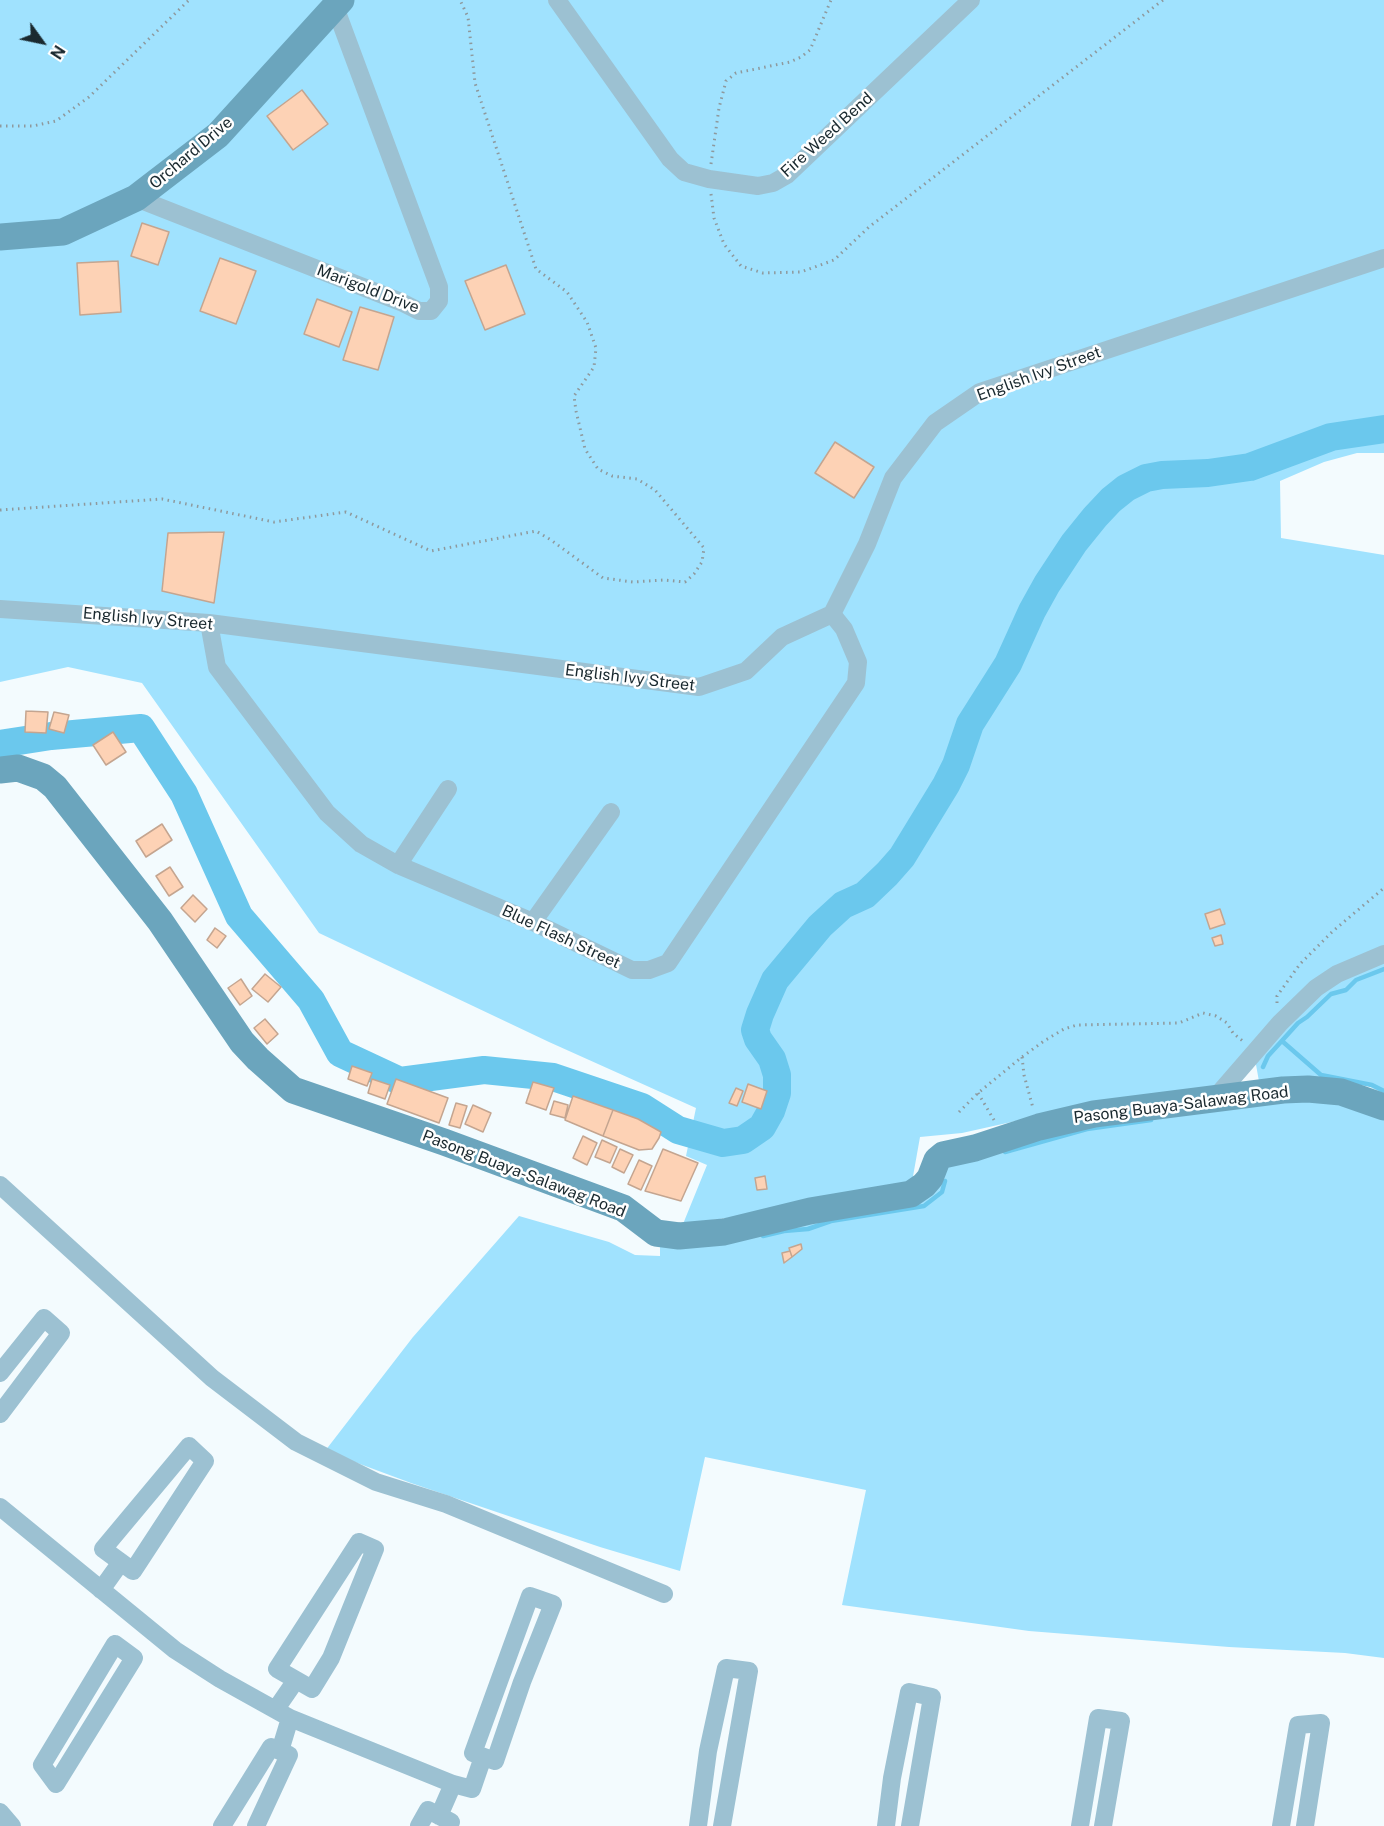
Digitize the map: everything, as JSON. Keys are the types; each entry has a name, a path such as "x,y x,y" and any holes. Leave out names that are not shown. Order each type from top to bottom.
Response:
{"street":[{"name":"Fire Weed Bend","path":"557,0 670,159 684,172 709,179 758,186 773,183 787,175 971,0"},
{"name":"Orchard Drive","path":"0,237 63,232 136,198 218,135 338,3"},
{"name":"Marigold Drive","path":"136,198 419,311 431,311 439,301 439,287 338,3"},
{"name":"English Ivy Street","path":"0,609 209,623 699,687 746,671 782,637 832,614 867,544 893,478 935,423 980,392 1384,258"},
{"name":"Blue Flash Street","path":"209,623 217,667 327,813 361,844 398,865 533,922 632,970 649,970 668,963 856,683 858,662 844,629 832,614"},
{"name":"Pasong Buaya-Salawag Road","path":"0,770 18,768 43,777 55,787 160,921 242,1042 293,1090 444,1142 623,1208 656,1233 679,1236 724,1232 839,1206 911,1194 930,1178 937,1160 943,1155 975,1148 1039,1127 1094,1114 1215,1098 1308,1089 1341,1092 1384,1107"},
{"path":"398,865 448,789"},
{"path":"533,922 611,812"},
{"path":"1215,1098 1280,1023 1316,988 1337,974 1384,954"},
{"path":"0,1185 212,1378 296,1442 376,1482 446,1504 664,1594"},
{"path":"0,1373 44,1318 61,1334 0,1414"},
{"path":"189,1446 205,1461 133,1571 120,1562 103,1549 189,1446"},
{"path":"0,1507 175,1650 220,1679 283,1714 453,1784 472,1789 483,1756"},
{"path":"359,1542 375,1548 331,1658 312,1689 296,1680 277,1670 359,1542"},
{"path":"100,1590 120,1562"},
{"path":"530,1596 553,1604 522,1682 495,1761 483,1756 473,1753 530,1596"},
{"path":"124,1650 138,1620"},
{"path":"115,1644 124,1650 134,1658 56,1784 42,1765 115,1644"},
{"path":"698,1826 708,1751 726,1668 749,1671 722,1826"},
{"path":"280,1751 283,1714 296,1680"},
{"path":"886,1826 892,1778 909,1692 932,1697 910,1826"},
{"path":"1080,1826 1098,1718 1121,1721 1103,1826"},
{"path":"1281,1826 1298,1725 1321,1723 1305,1826"},
{"path":"222,1826 271,1747 289,1755 256,1826"},
{"path":"419,1826 428,1810 444,1821 453,1784"},
{"path":"0,1812 12,1826"}],"path":[{"path":"0,126 33,126 56,122 90,97 189,0"},
{"path":"0,510 162,499 274,522 346,512 431,551 536,531 603,578 633,582 664,580 685,582 694,574 702,562 704,548 655,490 637,479 612,476 598,469 585,449 574,396 594,367 596,348 587,322 567,292 536,269 475,83 468,17 460,0"},
{"path":"831,0 810,50 790,62 736,73 726,81 719,108 709,179 714,218 724,244 741,266 763,273 801,272 834,260 869,226 1163,0"},
{"path":"1280,1023 1277,996 1300,964 1333,931 1384,888"},
{"path":"959,1112 978,1093 1022,1057 1044,1041 1077,1025 1179,1023 1203,1013 1216,1016 1227,1023 1242,1041 1259,1046"},
{"path":"1022,1057 1024,1075 1039,1127"},
{"path":"978,1093 1003,1137"}],"shaded area":[{"path":"0,0 1384,0 1384,453 1357,453 1324,462 1280,481 1281,538 1384,555 1384,950 1353,962 1214,1089 1043,1115 962,1133 920,1137 912,1182 727,1218 683,1224 707,1165 686,1156 696,1108 549,1042 319,933 142,683 68,667 0,682"},
{"path":"1384,959 1384,1094 1366,1085 1331,1081 1260,1087 1255,1059 1314,1000 1338,981"},
{"path":"1309,1095 1384,1112 1384,1658 1345,1653 1229,1647 1029,1631 842,1605 866,1490 705,1457 680,1571 600,1547 411,1483 325,1451 413,1337 519,1216 609,1242 635,1255 660,1256 660,1243 925,1200 942,1165 1087,1124"}],"building":[{"path":"302,90 328,124 293,150 267,116"},
{"path":"142,223 169,232 158,265 131,256"},
{"path":"220,258 256,271 236,324 200,311"},
{"path":"118,261 121,312 80,315 77,263"},
{"path":"506,265 525,314 485,330 465,281"},
{"path":"317,299 352,312 339,347 304,334"},
{"path":"360,307 394,317 378,370 343,360"},
{"path":"835,442 874,467 854,498 815,473"},
{"path":"224,532 214,603 162,591 168,533"},
{"path":"26,711 48,712 46,733 25,732"},
{"path":"54,712 69,715 64,733 49,729"},
{"path":"113,732 126,752 106,765 93,745"},
{"path":"162,824 172,840 146,857 136,841"},
{"path":"170,867 183,887 169,896 156,876"},
{"path":"193,895 207,909 195,922 181,908"},
{"path":"1220,909 1225,924 1210,929 1205,914"},
{"path":"215,928 226,936 217,948 207,940"},
{"path":"1221,935 1223,944 1215,946 1212,938"},
{"path":"265,974 281,987 268,1002 252,989"},
{"path":"241,979 252,996 240,1005 228,988"},
{"path":"265,1019 278,1034 267,1044 254,1028"},
{"path":"352,1066 372,1073 367,1086 348,1079"},
{"path":"372,1079 390,1085 385,1099 368,1093"},
{"path":"396,1079 448,1098 439,1123 387,1104"},
{"path":"533,1082 554,1088 546,1110 526,1103"},
{"path":"748,1084 767,1091 761,1109 742,1102"},
{"path":"736,1088 743,1091 737,1106 729,1103"},
{"path":"573,1096 613,1110 603,1136 565,1120"},
{"path":"554,1101 568,1105 565,1118 550,1114"},
{"path":"456,1103 467,1106 460,1128 449,1125"},
{"path":"473,1105 491,1113 483,1132 465,1124"},
{"path":"613,1110 638,1119 661,1132 652,1149 639,1150 603,1136"},
{"path":"583,1136 597,1143 587,1165 573,1158"},
{"path":"602,1140 617,1147 610,1163 595,1157"},
{"path":"620,1149 633,1155 624,1173 612,1167"},
{"path":"663,1149 698,1163 681,1201 645,1191"},
{"path":"639,1160 652,1166 641,1190 628,1184"},
{"path":"765,1176 767,1189 757,1190 755,1178"},
{"path":"801,1244 802,1249 792,1257 789,1248"},
{"path":"790,1251 792,1257 784,1263 782,1253"}],"waterway":[{"path":"0,744 51,736 141,728 184,794 239,916 311,1000 340,1053 400,1081 484,1070 553,1077 642,1107 678,1130 723,1143 743,1140 762,1127 777,1093 777,1075 772,1059 758,1039 755,1030 775,980 820,926 843,905 865,895 902,857 946,785 956,765 970,724 1008,664 1047,584 1074,543 1095,517 1126,488 1146,478 1250,467 1331,437 1384,429"},
{"path":"1263,1067 1268,1056 1298,1023 1331,994 1346,990 1356,980 1384,969"},
{"path":"1282,1041 1321,1075 1372,1085 1384,1091"},
{"path":"1005,1152 1087,1129 1151,1120"},
{"path":"763,1236 808,1229 831,1221 924,1206 942,1192 945,1181"}]}
